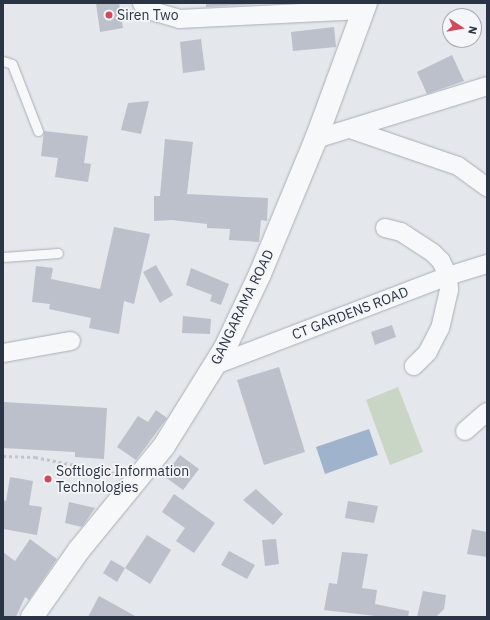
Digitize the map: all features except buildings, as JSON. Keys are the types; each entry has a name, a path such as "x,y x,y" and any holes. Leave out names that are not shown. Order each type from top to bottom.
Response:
{"street":[{"path":"142,3 145,9 179,19 364,6"},
{"name":"GANGARAMA ROAD","path":"32,617 79,550 138,479 179,424 215,365 260,274 316,139 364,6"},
{"path":"316,139 487,86"},
{"path":"350,129 458,166 487,187"},
{"path":"385,228 401,232 433,253 441,261 448,276 449,290 440,328 428,352 414,366"},
{"name":"CT GARDENS ROAD","path":"215,365 448,276 487,264"},
{"path":"3,353 71,341"},
{"path":"464,431 487,412"}],"lane":[{"path":"3,61 12,64 38,131"},
{"path":"3,257 58,253"}],"path":[{"path":"3,456 35,457 138,479"}],"green space":[{"path":"398,387 423,452 390,465 366,400"}],"water":[{"path":"369,429 378,455 325,474 316,447"}],"place":[{"name":"Siren Two","path":"109,15"},
{"name":"Softlogic Information Technologies","path":"48,479"}]}
